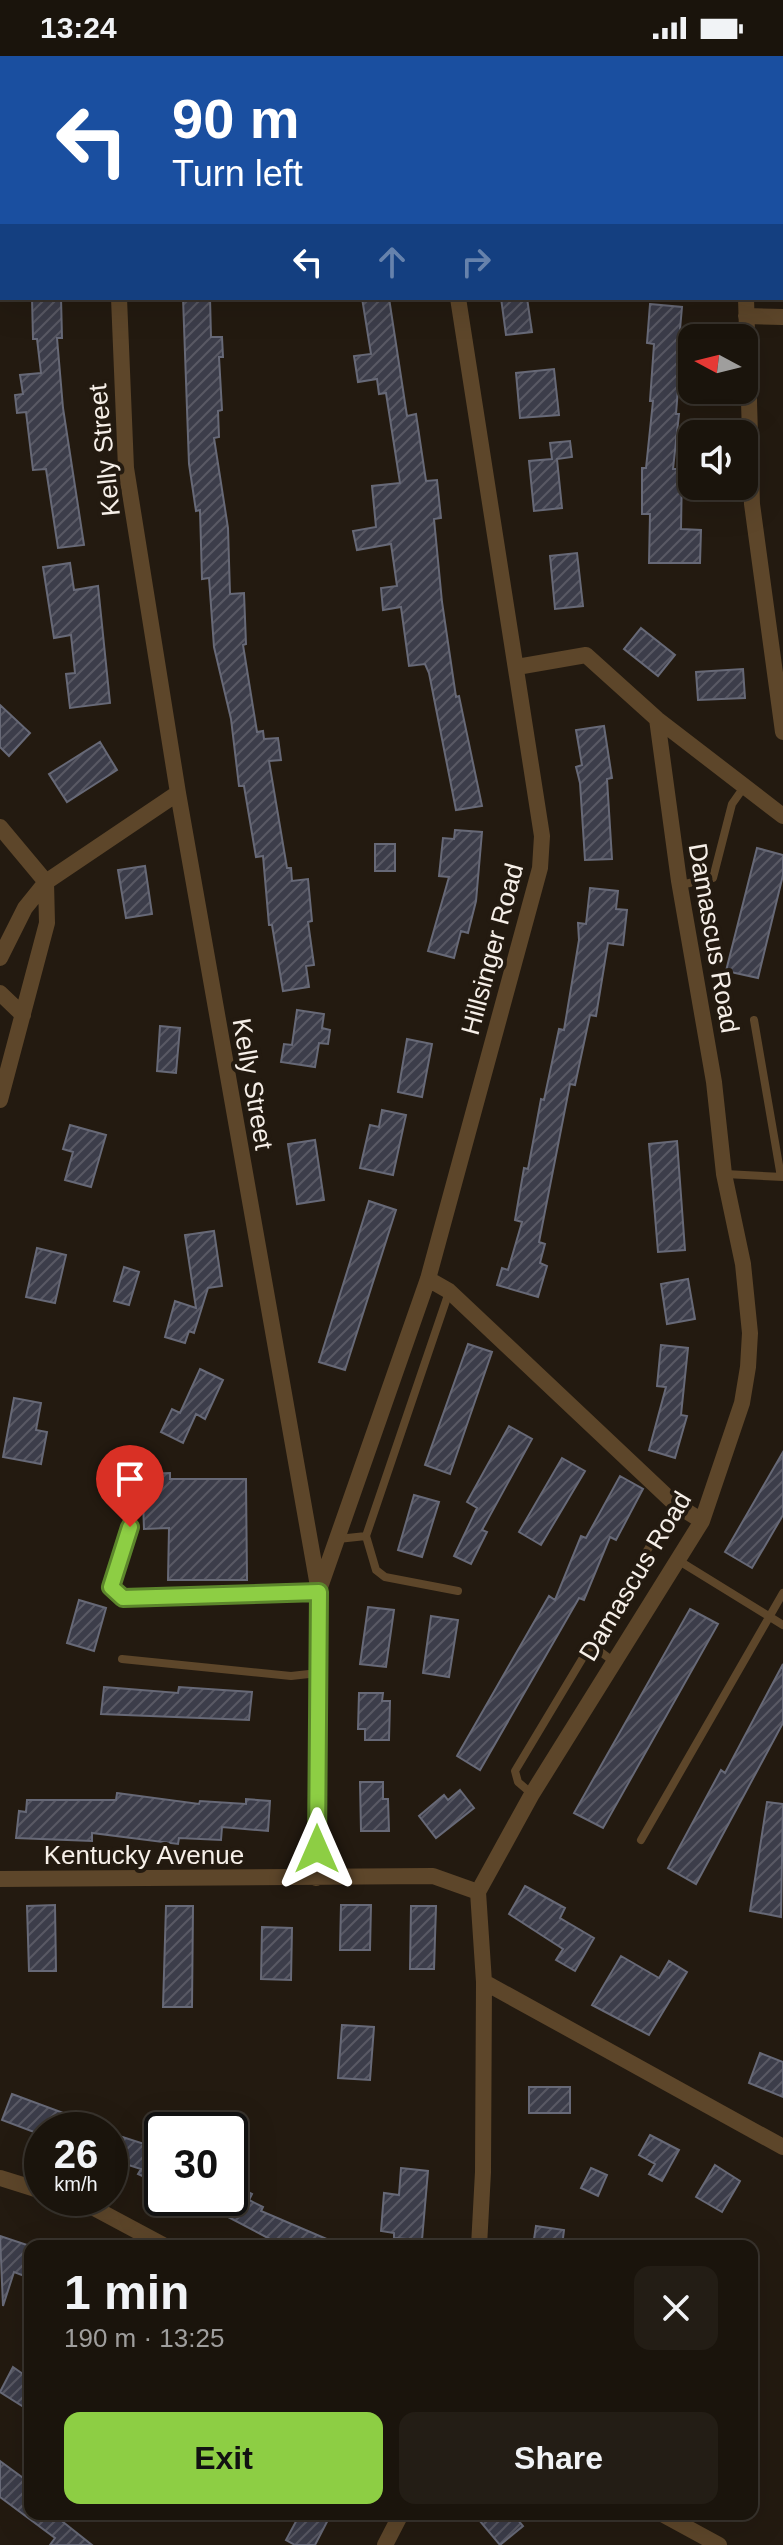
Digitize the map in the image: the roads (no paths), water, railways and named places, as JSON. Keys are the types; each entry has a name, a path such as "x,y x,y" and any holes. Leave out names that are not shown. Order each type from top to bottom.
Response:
{"street":[{"name":"Kelly Street","path":"119,300 126,468 178,793 319,1592 316,1878"},
{"name":"Hillsinger Road","path":"319,1592 428,1279 540,868 542,836 458,300"},
{"path":"746,300 752,504 783,732"},
{"path":"746,316 783,317"},
{"path":"517,667 586,655 657,719 783,816"},
{"name":"Damascus Road","path":"478,1892 532,1794 702,1521 742,1403 748,1367 750,1333 743,1264 724,1174 714,1082 680,885 657,719"},
{"path":"0,958 25,908 46,882 178,793"},
{"path":"0,827 46,882 47,923 0,1100"},
{"path":"0,993 23,1015"},
{"path":"428,1279 449,1291 675,1504 702,1521"},
{"name":"Kentucky Avenue","path":"0,1879 433,1876 478,1892"},
{"path":"478,1892 484,1982 483,2172 479,2240"},
{"path":"484,1982 783,2147"},
{"path":"0,2178 24,2185"},
{"path":"109,2216 154,2240"},
{"path":"385,2545 398,2520"},
{"path":"673,2520 719,2545"}],"lane":[{"path":"680,885 713,878 732,804 744,786"},
{"path":"724,1174 782,1177 754,1020"},
{"path":"449,1291 366,1536 376,1570 385,1577 458,1591"},
{"path":"532,1794 518,1782 515,1771 675,1504"},
{"path":"130,1527 111,1587 123,1598 319,1592"},
{"path":"337,1539 366,1536"},
{"path":"676,1559 783,1625"},
{"path":"641,1840 771,1620 783,1593"},
{"path":"591,1645 613,1661"},
{"path":"122,1659 291,1676 318,1673"}]}
